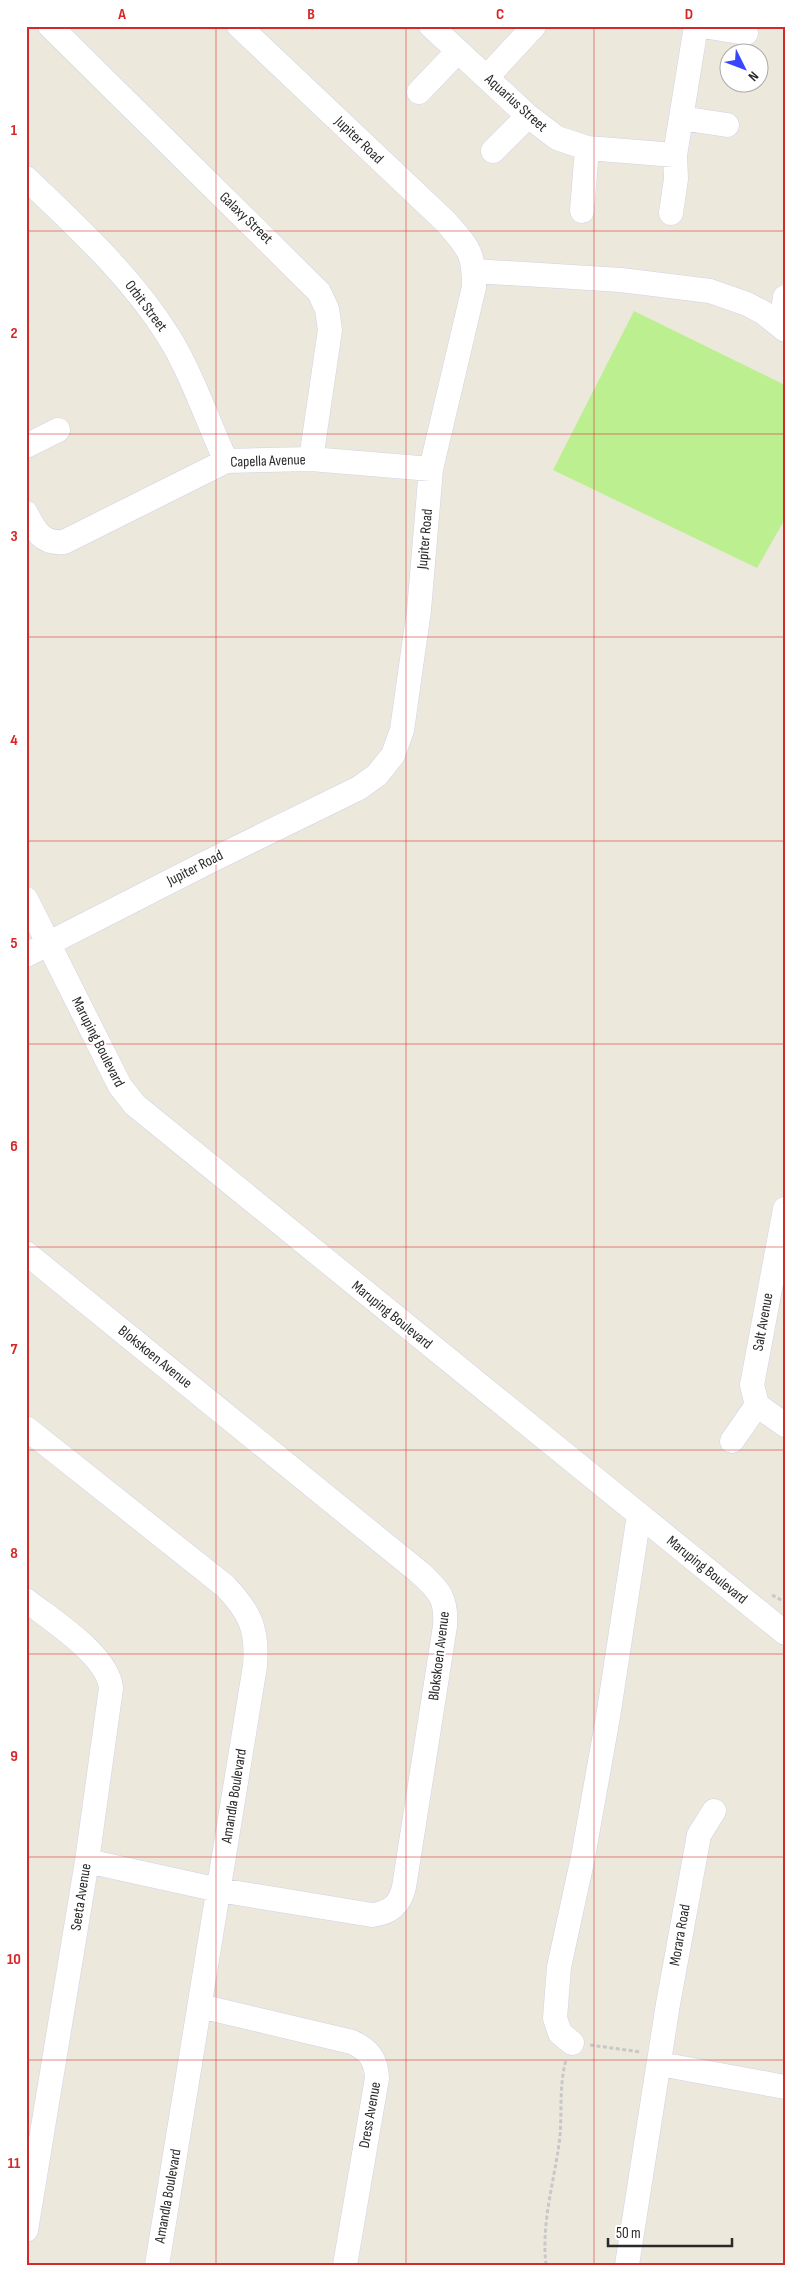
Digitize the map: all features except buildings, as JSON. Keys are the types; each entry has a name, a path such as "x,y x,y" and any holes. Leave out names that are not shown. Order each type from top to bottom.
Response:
{"street":[{"name":"Galaxy Street","path":"50,26 319,292 327,310 330,330 312,459"},
{"name":"Jupiter Road","path":"26,955 359,788 377,775 388,762 393,755 402,730 408,699 419,610 431,469 474,287 472,258 466,246 446,222 239,26"},
{"name":"Aquarius Street","path":"431,26 528,116 557,138 587,148 675,155"},
{"path":"487,77 534,26"},
{"path":"671,213 676,179 675,155 696,26"},
{"path":"703,26 746,33"},
{"path":"419,92 458,51"},
{"path":"493,151 528,116"},
{"path":"681,118 727,125"},
{"path":"582,211 587,148"},
{"name":"Orbit Street","path":"26,178 121,274 160,324 179,357 226,461"},
{"path":"474,271 621,280 710,291 747,304 783,328 785,297"},
{"path":"26,446 58,430"},
{"name":"Capella Avenue","path":"26,513 40,537 54,543 64,542 226,461 312,459 431,469"},
{"name":"Maruping Boulevard","path":"26,899 120,1086 135,1105 785,1633"},
{"name":"Salt Avenue","path":"757,1405 752,1385 777,1287 785,1209"},
{"name":"Blokskoen Avenue","path":"26,1253 419,1572 437,1589 445,1605 445,1626 406,1877 402,1896 398,1904 383,1914 372,1915 219,1890 87,1861"},
{"path":"732,1441 757,1405 785,1426"},
{"name":"Amandla Boulevard","path":"26,1428 225,1586 245,1609 256,1636 255,1666 157,2265"},
{"path":"572,2043 560,2034 555,2018 559,1967 583,1858 603,1746 639,1515"},
{"name":"Seeta Avenue","path":"26,2230 34,2124 87,1861 111,1698 110,1680 96,1656 30,1611"},
{"name":"Morara Road","path":"627,2265 661,2059 668,2004 698,1835 714,1811"},
{"name":"Dress Avenue","path":"200,2006 352,2042 369,2053 376,2068 377,2078 345,2265"},
{"path":"661,2059 785,2087"}],"path":[{"path":"546,2265 544,2248 545,2221 560,2137 563,2072 572,2043 661,2059"}],"green space":[{"path":"634,311 785,385 785,519 757,568 553,470"}]}
